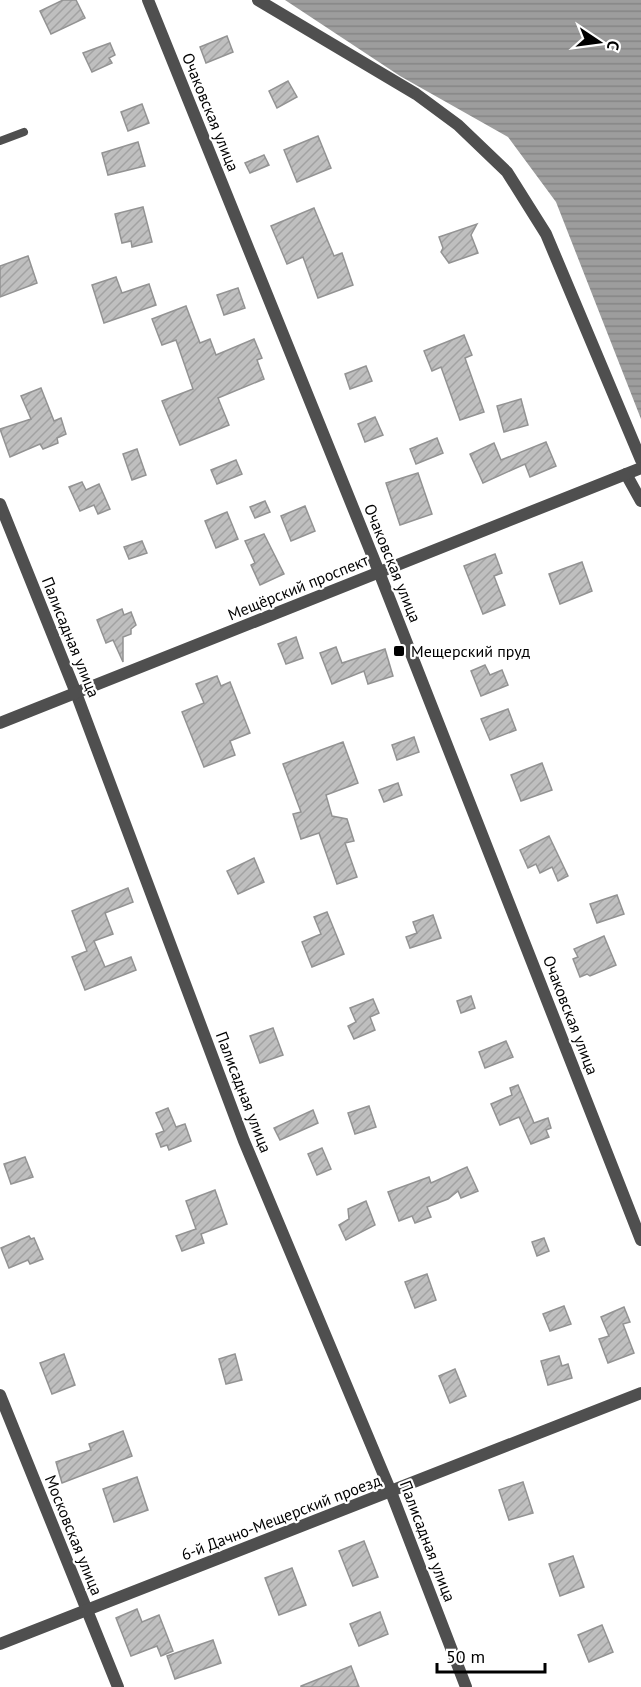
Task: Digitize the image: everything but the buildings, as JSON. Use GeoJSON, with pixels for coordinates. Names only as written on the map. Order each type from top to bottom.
{"type":"FeatureCollection","features":[{"type":"Feature","properties":{"kind":"street","name":"Очаковская улица"},"geometry":{"type":"LineString","coordinates":[[148,0],[379,572],[641,1240]]}},
{"type":"Feature","properties":{"kind":"street"},"geometry":{"type":"LineString","coordinates":[[258,0],[416,94],[458,125],[507,172],[546,234],[641,460]]}},
{"type":"Feature","properties":{"kind":"street","name":"Мещёрский проспект"},"geometry":{"type":"LineString","coordinates":[[0,723],[641,468]]}},
{"type":"Feature","properties":{"kind":"street"},"geometry":{"type":"LineString","coordinates":[[626,474],[641,501]]}},
{"type":"Feature","properties":{"kind":"street","name":"Палисадная улица"},"geometry":{"type":"LineString","coordinates":[[0,504],[76,693],[244,1141],[391,1492],[466,1687]]}},
{"type":"Feature","properties":{"kind":"street","name":"6-й Дачно-Мещерский проезд"},"geometry":{"type":"LineString","coordinates":[[0,1644],[641,1393]]}},
{"type":"Feature","properties":{"kind":"street","name":"Московская улица"},"geometry":{"type":"LineString","coordinates":[[0,1395],[118,1687]]}},
{"type":"Feature","properties":{"kind":"lane"},"geometry":{"type":"LineString","coordinates":[[0,141],[24,132]]}},
{"type":"Feature","properties":{"kind":"shaded area"},"geometry":{"type":"Polygon","coordinates":[[[285,0],[641,0],[641,419],[556,202],[508,137],[400,76],[285,0]]]}},
{"type":"Feature","properties":{"kind":"place","name":"Мещерский пруд"},"geometry":{"type":"Point","coordinates":[399,651]}}]}
